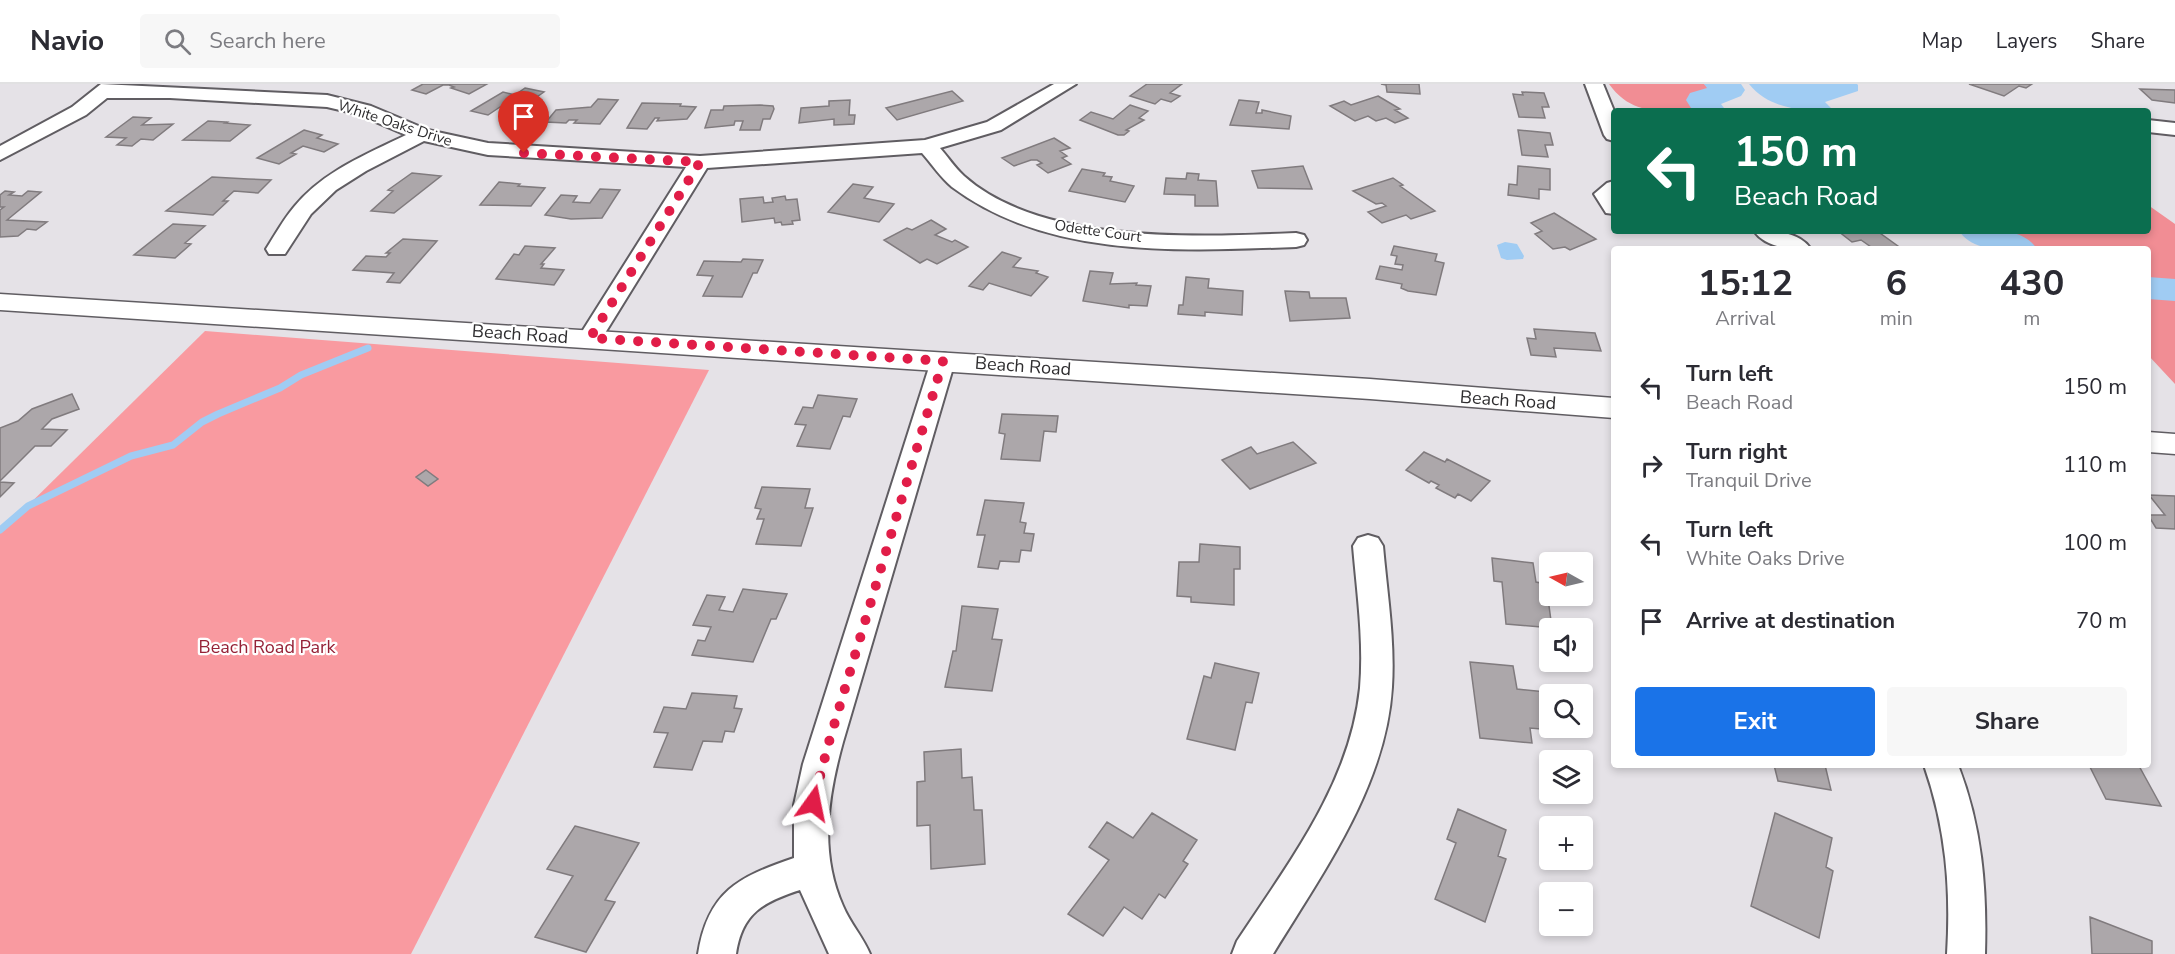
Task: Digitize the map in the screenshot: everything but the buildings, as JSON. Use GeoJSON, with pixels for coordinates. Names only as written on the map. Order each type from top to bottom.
{"type":"FeatureCollection","features":[{"type":"Feature","properties":{"kind":"street","name":"White Oaks Drive"},"geometry":{"type":"LineString","coordinates":[[109,88],[327,101],[364,110],[422,135],[463,145],[511,152],[700,162],[857,153],[927,146],[994,126],[1067,84]]}},
{"type":"Feature","properties":{"kind":"street"},"geometry":{"type":"LineString","coordinates":[[1594,84],[1611,127]]}},
{"type":"Feature","properties":{"kind":"street"},"geometry":{"type":"LineString","coordinates":[[0,154],[64,120],[109,88]]}},
{"type":"Feature","properties":{"kind":"street"},"geometry":{"type":"LineString","coordinates":[[2151,126],[2175,129]]}},
{"type":"Feature","properties":{"kind":"street"},"geometry":{"type":"LineString","coordinates":[[278,249],[302,211],[323,192],[361,167],[422,135]]}},
{"type":"Feature","properties":{"kind":"street","name":"Odette Court"},"geometry":{"type":"LineString","coordinates":[[927,146],[945,169],[973,193],[1015,214],[1045,224],[1090,233],[1139,238],[1232,243],[1296,240]]}},
{"type":"Feature","properties":{"kind":"street"},"geometry":{"type":"LineString","coordinates":[[590,338],[700,162]]}},
{"type":"Feature","properties":{"kind":"street"},"geometry":{"type":"LineString","coordinates":[[1611,190],[1605,195],[1611,204]]}},
{"type":"Feature","properties":{"kind":"street"},"geometry":{"type":"LineString","coordinates":[[1771,234],[1794,246]]}},
{"type":"Feature","properties":{"kind":"street","name":"Beach Road"},"geometry":{"type":"LineString","coordinates":[[0,302],[943,361],[1611,408]]}},
{"type":"Feature","properties":{"kind":"street"},"geometry":{"type":"LineString","coordinates":[[851,954],[826,913],[812,869],[810,822],[816,785],[943,361]]}},
{"type":"Feature","properties":{"kind":"street"},"geometry":{"type":"LineString","coordinates":[[2151,442],[2175,444]]}},
{"type":"Feature","properties":{"kind":"street"},"geometry":{"type":"LineString","coordinates":[[1251,954],[1323,837],[1344,798],[1364,748],[1376,689],[1376,644],[1368,546]]}},
{"type":"Feature","properties":{"kind":"street"},"geometry":{"type":"LineString","coordinates":[[1942,768],[1965,844],[1969,890],[1966,954]]}},
{"type":"Feature","properties":{"kind":"street"},"geometry":{"type":"LineString","coordinates":[[717,954],[728,916],[741,899],[769,882],[812,869]]}},
{"type":"Feature","properties":{"kind":"green space","name":"Beach Road Park"},"geometry":{"type":"Polygon","coordinates":[[[205,331],[709,370],[411,954],[0,954],[0,533],[205,331]]]}},
{"type":"Feature","properties":{"kind":"shaded area"},"geometry":{"type":"Polygon","coordinates":[[[1609,84],[1704,84],[1712,89],[1711,92],[1696,95],[1697,108],[1641,108],[1627,102],[1609,84]]]}},
{"type":"Feature","properties":{"kind":"shaded area"},"geometry":{"type":"Polygon","coordinates":[[[2151,207],[2175,224],[2175,384],[2151,358],[2151,246],[1990,246],[1969,234],[2151,234],[2151,207]]]}},
{"type":"Feature","properties":{"kind":"water"},"geometry":{"type":"Polygon","coordinates":[[[1749,84],[1858,85],[1858,91],[1825,102],[1831,108],[1788,107],[1757,93],[1749,84]]]}},
{"type":"Feature","properties":{"kind":"water"},"geometry":{"type":"Polygon","coordinates":[[[1505,242],[1517,244],[1524,256],[1523,259],[1501,258],[1497,245],[1505,242]]]}},
{"type":"Feature","properties":{"kind":"waterway"},"geometry":{"type":"LineString","coordinates":[[1708,108],[1701,100],[1730,90],[1719,84]]}},
{"type":"Feature","properties":{"kind":"waterway"},"geometry":{"type":"LineString","coordinates":[[1984,234],[2012,246]]}},
{"type":"Feature","properties":{"kind":"waterway"},"geometry":{"type":"LineString","coordinates":[[2151,288],[2175,290]]}},
{"type":"Feature","properties":{"kind":"waterway"},"geometry":{"type":"LineString","coordinates":[[0,530],[28,506],[131,456],[173,445],[202,422],[218,414],[280,388],[301,375],[368,348]]}},
{"type":"Feature","properties":{"kind":"route"},"geometry":{"type":"LineString","coordinates":[[524,153],[700,162],[590,338],[943,361],[816,785],[813,803]]}}]}
